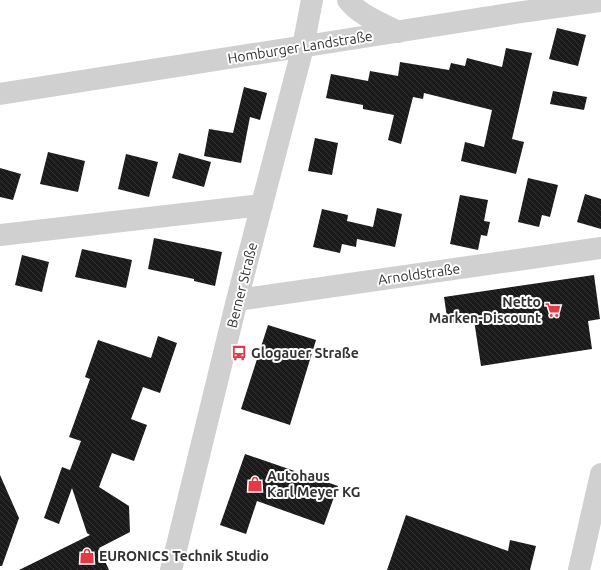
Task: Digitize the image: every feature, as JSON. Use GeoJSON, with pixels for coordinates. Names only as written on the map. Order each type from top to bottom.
{"type":"FeatureCollection","features":[{"type":"Feature","properties":{"kind":"street","name":"Berner Straße"},"geometry":{"type":"LineString","coordinates":[[171,570],[303,47],[312,0]]}},
{"type":"Feature","properties":{"kind":"street"},"geometry":{"type":"LineString","coordinates":[[348,0],[362,13],[398,32]]}},
{"type":"Feature","properties":{"kind":"street","name":"Homburger Landstraße"},"geometry":{"type":"LineString","coordinates":[[0,94],[514,13],[601,2]]}},
{"type":"Feature","properties":{"kind":"street"},"geometry":{"type":"LineString","coordinates":[[0,234],[262,205]]}},
{"type":"Feature","properties":{"kind":"street","name":"Arnoldstraße"},"geometry":{"type":"LineString","coordinates":[[238,300],[601,248]]}},
{"type":"Feature","properties":{"kind":"street"},"geometry":{"type":"LineString","coordinates":[[579,570],[601,474]]}},
{"type":"Feature","properties":{"kind":"building"},"geometry":{"type":"Polygon","coordinates":[[[557,28],[586,35],[578,66],[549,59],[557,28]]]}},
{"type":"Feature","properties":{"kind":"building"},"geometry":{"type":"Polygon","coordinates":[[[506,48],[532,53],[512,139],[524,142],[516,174],[461,161],[465,142],[484,147],[492,110],[424,93],[423,99],[413,97],[401,144],[388,140],[394,115],[363,109],[363,105],[326,98],[331,74],[368,81],[370,71],[398,76],[400,62],[449,70],[451,63],[465,66],[467,58],[502,67],[506,48]]]}},
{"type":"Feature","properties":{"kind":"building"},"geometry":{"type":"Polygon","coordinates":[[[244,87],[267,93],[260,120],[250,117],[241,163],[204,156],[209,129],[233,133],[244,87]]]}},
{"type":"Feature","properties":{"kind":"building"},"geometry":{"type":"Polygon","coordinates":[[[553,91],[587,97],[584,110],[550,104],[553,91]]]}},
{"type":"Feature","properties":{"kind":"building"},"geometry":{"type":"Polygon","coordinates":[[[315,138],[338,143],[332,175],[308,171],[315,138]]]}},
{"type":"Feature","properties":{"kind":"building"},"geometry":{"type":"Polygon","coordinates":[[[48,152],[85,161],[78,192],[40,184],[48,152]]]}},
{"type":"Feature","properties":{"kind":"building"},"geometry":{"type":"Polygon","coordinates":[[[179,153],[211,162],[204,187],[172,178],[179,153]]]}},
{"type":"Feature","properties":{"kind":"building"},"geometry":{"type":"Polygon","coordinates":[[[126,154],[158,162],[149,197],[118,189],[126,154]]]}},
{"type":"Feature","properties":{"kind":"building"},"geometry":{"type":"Polygon","coordinates":[[[0,168],[21,174],[13,200],[0,197],[0,168]]]}},
{"type":"Feature","properties":{"kind":"building"},"geometry":{"type":"Polygon","coordinates":[[[528,178],[558,185],[550,217],[542,215],[539,227],[518,222],[528,178]]]}},
{"type":"Feature","properties":{"kind":"building"},"geometry":{"type":"Polygon","coordinates":[[[585,194],[601,199],[601,229],[577,222],[585,194]]]}},
{"type":"Feature","properties":{"kind":"building"},"geometry":{"type":"Polygon","coordinates":[[[460,195],[488,200],[484,221],[490,222],[487,236],[481,235],[478,250],[450,244],[460,195]]]}},
{"type":"Feature","properties":{"kind":"building"},"geometry":{"type":"Polygon","coordinates":[[[377,208],[402,214],[395,247],[357,239],[356,247],[342,244],[340,253],[313,247],[322,209],[348,215],[347,221],[373,227],[377,208]]]}},
{"type":"Feature","properties":{"kind":"building"},"geometry":{"type":"Polygon","coordinates":[[[154,238],[222,252],[215,286],[194,281],[194,279],[148,269],[154,238]]]}},
{"type":"Feature","properties":{"kind":"building"},"geometry":{"type":"Polygon","coordinates":[[[82,249],[132,260],[126,288],[75,277],[82,249]]]}},
{"type":"Feature","properties":{"kind":"building"},"geometry":{"type":"Polygon","coordinates":[[[22,255],[49,262],[42,292],[15,285],[22,255]]]}},
{"type":"Feature","properties":{"kind":"building"},"geometry":{"type":"Polygon","coordinates":[[[594,275],[600,319],[588,321],[592,349],[481,366],[474,320],[448,324],[444,297],[594,275]]]}},
{"type":"Feature","properties":{"kind":"building"},"geometry":{"type":"Polygon","coordinates":[[[268,325],[316,340],[290,425],[241,409],[268,325]]]}},
{"type":"Feature","properties":{"kind":"building"},"geometry":{"type":"Polygon","coordinates":[[[158,336],[177,343],[160,393],[143,387],[131,419],[147,425],[134,461],[112,453],[99,487],[129,506],[130,532],[99,548],[109,570],[19,570],[90,535],[87,533],[72,488],[59,524],[44,518],[62,467],[70,470],[81,441],[69,437],[90,379],[85,377],[98,340],[151,358],[158,336]]]}},
{"type":"Feature","properties":{"kind":"building"},"geometry":{"type":"Polygon","coordinates":[[[245,454],[338,486],[324,525],[257,501],[246,534],[220,525],[245,454]]]}},
{"type":"Feature","properties":{"kind":"building"},"geometry":{"type":"Polygon","coordinates":[[[0,475],[19,518],[2,566],[0,566],[0,475]]]}},
{"type":"Feature","properties":{"kind":"building"},"geometry":{"type":"Polygon","coordinates":[[[406,515],[508,551],[510,540],[536,546],[530,570],[387,570],[406,515]]]}},
{"type":"Feature","properties":{"kind":"place","name":"Netto Marken-Discount"},"geometry":{"type":"Point","coordinates":[553,310]}},
{"type":"Feature","properties":{"kind":"place","name":"Glogauer Straße"},"geometry":{"type":"Point","coordinates":[239,353]}},
{"type":"Feature","properties":{"kind":"place","name":"Autohaus Karl Meyer KG"},"geometry":{"type":"Point","coordinates":[255,484]}},
{"type":"Feature","properties":{"kind":"place","name":"EURONICS Technik Studio"},"geometry":{"type":"Point","coordinates":[87,556]}}]}
